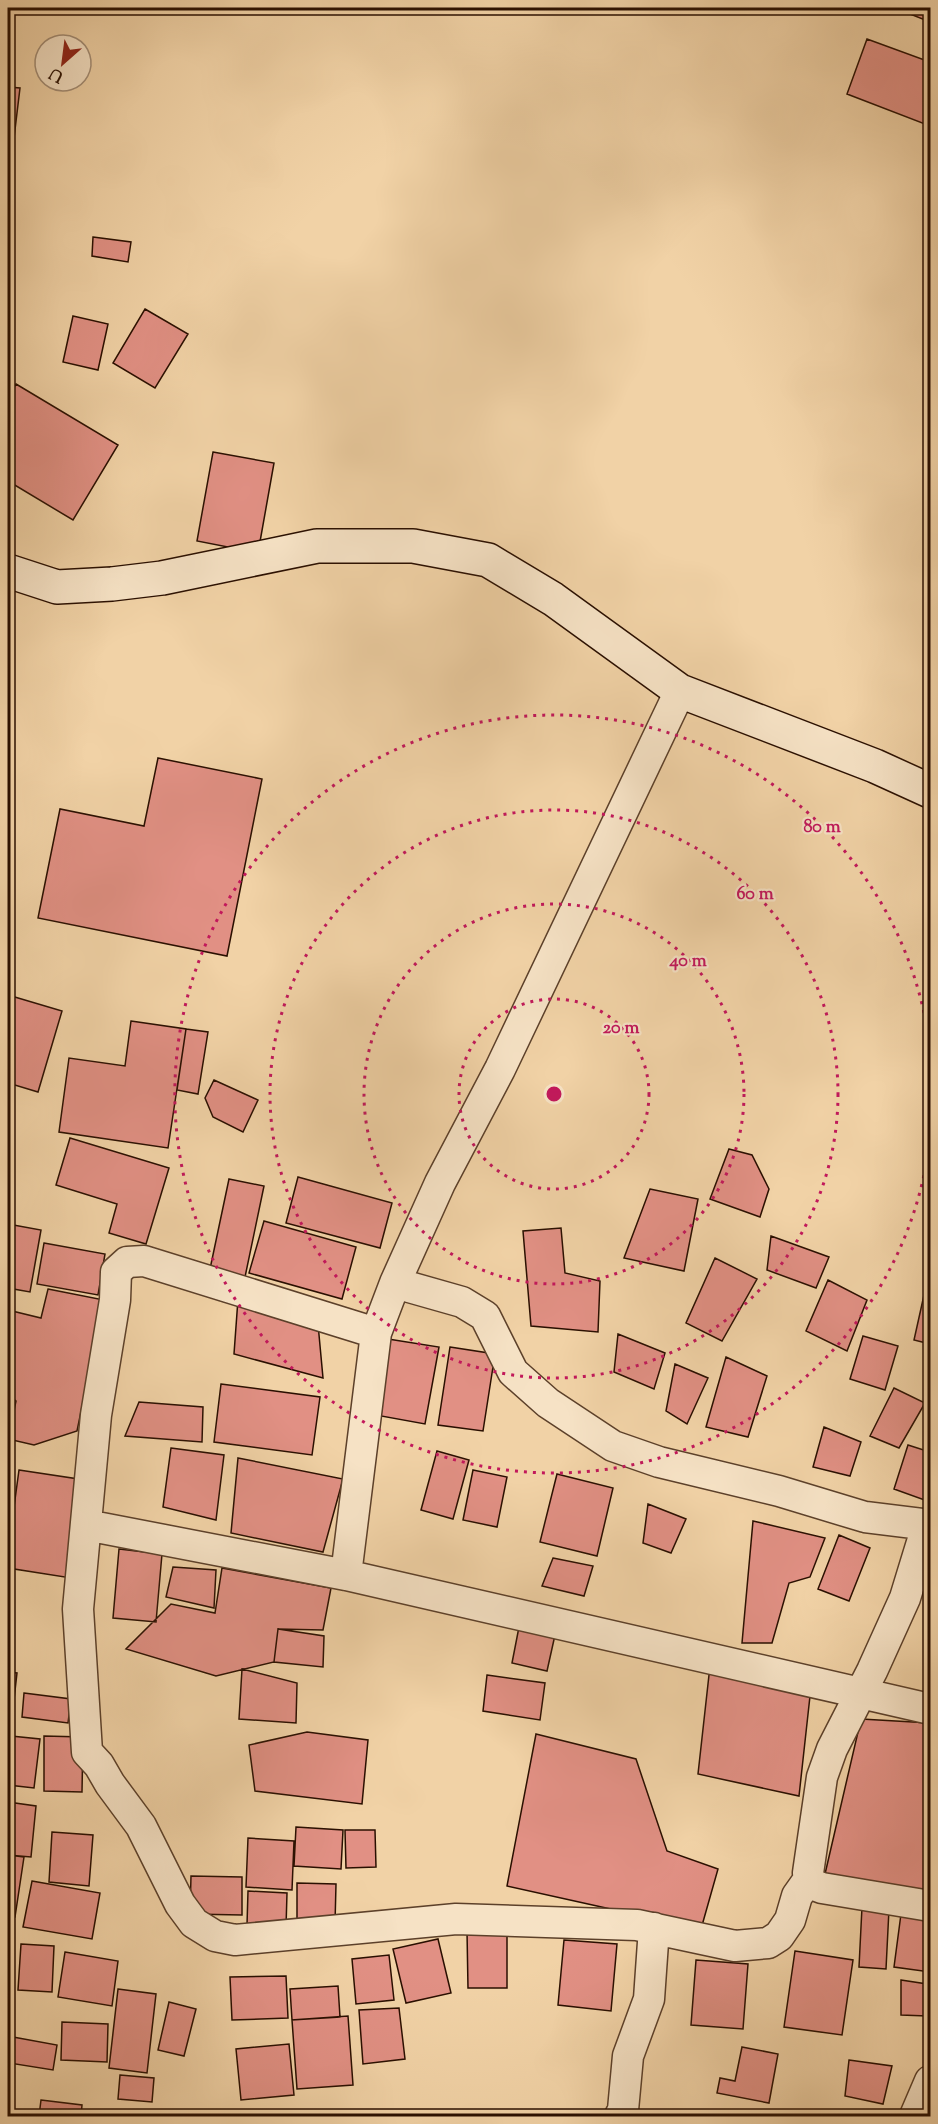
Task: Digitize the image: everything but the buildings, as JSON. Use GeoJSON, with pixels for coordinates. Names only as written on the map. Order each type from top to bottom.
{"type":"FeatureCollection","features":[{"type":"Feature","properties":{"kind":"street"},"geometry":{"type":"LineString","coordinates":[[8,571],[57,587],[112,584],[162,578],[317,546],[413,546],[488,560],[553,599],[680,691],[875,766],[930,791]]}},
{"type":"Feature","properties":{"kind":"street"},"geometry":{"type":"LineString","coordinates":[[346,1575],[376,1333],[395,1282],[440,1183],[500,1069],[680,691]]}},
{"type":"Feature","properties":{"kind":"street"},"geometry":{"type":"LineString","coordinates":[[376,1333],[144,1261],[128,1262],[116,1272],[115,1300],[96,1415],[78,1608],[87,1752],[99,1765],[141,1826],[180,1904],[194,1923],[202,1929],[215,1936],[235,1940],[456,1919],[637,1925],[735,1946],[768,1943],[778,1936],[790,1920],[797,1896],[809,1880],[822,1777],[832,1749],[905,1598],[929,1525],[865,1517],[779,1491],[659,1462],[614,1446],[548,1403],[513,1372],[485,1316],[462,1302],[395,1282]]}},
{"type":"Feature","properties":{"kind":"street"},"geometry":{"type":"LineString","coordinates":[[86,1525],[346,1575],[930,1709]]}},
{"type":"Feature","properties":{"kind":"street"},"geometry":{"type":"LineString","coordinates":[[809,1880],[822,1888],[930,1906]]}},
{"type":"Feature","properties":{"kind":"street"},"geometry":{"type":"LineString","coordinates":[[620,2116],[623,2110],[628,2056],[649,1999],[654,1928]]}},
{"type":"Feature","properties":{"kind":"street"},"geometry":{"type":"LineString","coordinates":[[915,2116],[930,2081]]}}]}
